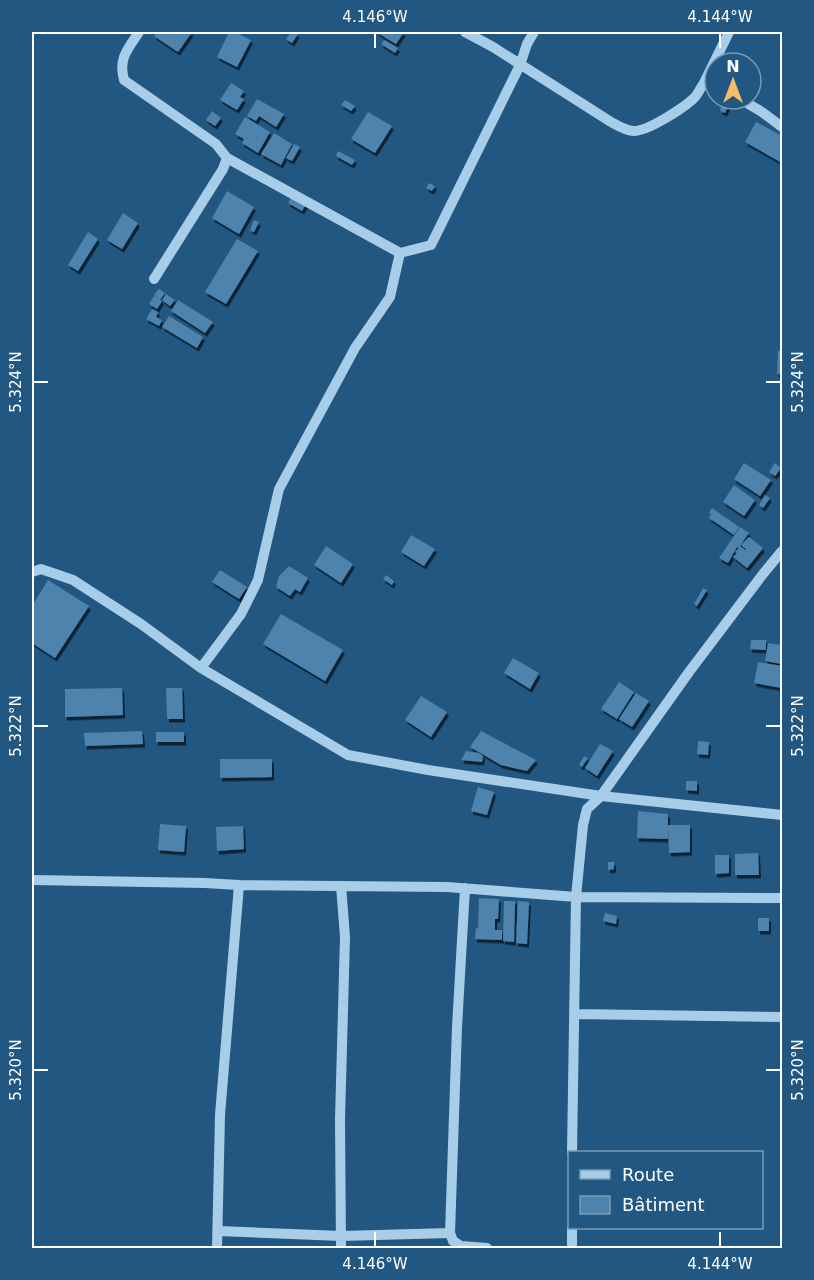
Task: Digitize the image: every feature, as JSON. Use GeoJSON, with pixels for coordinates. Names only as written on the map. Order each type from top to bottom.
{"type":"FeatureCollection","features":[{"type":"Feature","properties":{"kind":"street"},"geometry":{"type":"LineString","coordinates":[[139,32],[121,64],[124,80],[216,144],[227,158],[400,253],[431,245],[534,32]]}},
{"type":"Feature","properties":{"kind":"street"},"geometry":{"type":"LineString","coordinates":[[465,32],[493,47],[611,122],[632,131],[653,126],[684,106],[695,98],[703,85]]}},
{"type":"Feature","properties":{"kind":"street"},"geometry":{"type":"LineString","coordinates":[[720,51],[729,32]]}},
{"type":"Feature","properties":{"kind":"street"},"geometry":{"type":"LineString","coordinates":[[760,111],[783,127]]}},
{"type":"Feature","properties":{"kind":"street"},"geometry":{"type":"LineString","coordinates":[[154,279],[223,169],[227,158]]}},
{"type":"Feature","properties":{"kind":"street"},"geometry":{"type":"LineString","coordinates":[[201,668],[241,614],[258,580],[279,489],[355,348],[390,297],[400,253]]}},
{"type":"Feature","properties":{"kind":"street"},"geometry":{"type":"LineString","coordinates":[[572,1151],[576,897],[583,825],[587,809],[601,796],[689,672],[783,551]]}},
{"type":"Feature","properties":{"kind":"street"},"geometry":{"type":"LineString","coordinates":[[32,572],[41,569],[73,580],[141,624],[201,668],[348,755],[428,770],[601,796],[783,815]]}},
{"type":"Feature","properties":{"kind":"street"},"geometry":{"type":"LineString","coordinates":[[32,880],[447,887],[576,897],[783,898]]}},
{"type":"Feature","properties":{"kind":"street"},"geometry":{"type":"LineString","coordinates":[[217,1248],[220,1115],[239,885]]}},
{"type":"Feature","properties":{"kind":"street"},"geometry":{"type":"LineString","coordinates":[[340,886],[345,937],[340,1119],[341,1248]]}},
{"type":"Feature","properties":{"kind":"street"},"geometry":{"type":"LineString","coordinates":[[465,888],[457,1027],[450,1233],[453,1241],[461,1246],[487,1248]]}},
{"type":"Feature","properties":{"kind":"street"},"geometry":{"type":"LineString","coordinates":[[573,1014],[783,1017]]}},
{"type":"Feature","properties":{"kind":"street"},"geometry":{"type":"LineString","coordinates":[[572,1229],[572,1248]]}},
{"type":"Feature","properties":{"kind":"street"},"geometry":{"type":"LineString","coordinates":[[218,1231],[341,1236],[450,1233]]}},
{"type":"Feature","properties":{"kind":"building"},"geometry":{"type":"Polygon","coordinates":[[[157,32],[192,32],[178,52],[154,36],[157,32]]]}},
{"type":"Feature","properties":{"kind":"building"},"geometry":{"type":"Polygon","coordinates":[[[229,32],[251,40],[237,67],[217,57],[229,32]]]}},
{"type":"Feature","properties":{"kind":"building"},"geometry":{"type":"Polygon","coordinates":[[[291,32],[298,34],[292,43],[286,39],[291,32]]]}},
{"type":"Feature","properties":{"kind":"building"},"geometry":{"type":"Polygon","coordinates":[[[376,32],[404,32],[396,44],[376,32]]]}},
{"type":"Feature","properties":{"kind":"building"},"geometry":{"type":"Polygon","coordinates":[[[384,40],[398,48],[395,53],[381,44],[384,40]]]}},
{"type":"Feature","properties":{"kind":"building"},"geometry":{"type":"Polygon","coordinates":[[[231,83],[244,91],[240,97],[244,99],[237,110],[220,100],[231,83]]]}},
{"type":"Feature","properties":{"kind":"building"},"geometry":{"type":"Polygon","coordinates":[[[257,99],[284,114],[276,127],[259,116],[256,121],[247,116],[257,99]]]}},
{"type":"Feature","properties":{"kind":"building"},"geometry":{"type":"Polygon","coordinates":[[[345,100],[355,106],[351,111],[341,105],[345,100]]]}},
{"type":"Feature","properties":{"kind":"building"},"geometry":{"type":"Polygon","coordinates":[[[212,111],[221,118],[215,126],[206,120],[212,111]]]}},
{"type":"Feature","properties":{"kind":"building"},"geometry":{"type":"Polygon","coordinates":[[[368,112],[392,126],[375,153],[351,139],[368,112]]]}},
{"type":"Feature","properties":{"kind":"building"},"geometry":{"type":"Polygon","coordinates":[[[245,117],[270,132],[258,153],[242,143],[244,139],[235,134],[245,117]]]}},
{"type":"Feature","properties":{"kind":"building"},"geometry":{"type":"Polygon","coordinates":[[[756,122],[782,136],[782,163],[745,142],[756,122]]]}},
{"type":"Feature","properties":{"kind":"building"},"geometry":{"type":"Polygon","coordinates":[[[274,133],[292,144],[281,165],[261,154],[274,133]]]}},
{"type":"Feature","properties":{"kind":"building"},"geometry":{"type":"Polygon","coordinates":[[[294,144],[300,147],[292,161],[286,158],[294,144]]]}},
{"type":"Feature","properties":{"kind":"building"},"geometry":{"type":"Polygon","coordinates":[[[338,151],[355,160],[352,165],[336,156],[338,151]]]}},
{"type":"Feature","properties":{"kind":"building"},"geometry":{"type":"Polygon","coordinates":[[[429,183],[435,186],[432,191],[426,188],[429,183]]]}},
{"type":"Feature","properties":{"kind":"building"},"geometry":{"type":"Polygon","coordinates":[[[227,191],[254,207],[239,234],[212,218],[227,191]]]}},
{"type":"Feature","properties":{"kind":"building"},"geometry":{"type":"Polygon","coordinates":[[[292,195],[307,203],[302,211],[288,203],[292,195]]]}},
{"type":"Feature","properties":{"kind":"building"},"geometry":{"type":"Polygon","coordinates":[[[123,213],[138,223],[122,249],[107,240],[123,213]]]}},
{"type":"Feature","properties":{"kind":"building"},"geometry":{"type":"Polygon","coordinates":[[[254,220],[259,222],[254,232],[250,230],[254,220]]]}},
{"type":"Feature","properties":{"kind":"building"},"geometry":{"type":"Polygon","coordinates":[[[88,232],[98,239],[78,271],[68,265],[88,232]]]}},
{"type":"Feature","properties":{"kind":"building"},"geometry":{"type":"Polygon","coordinates":[[[237,239],[258,251],[226,304],[205,292],[237,239]]]}},
{"type":"Feature","properties":{"kind":"building"},"geometry":{"type":"Polygon","coordinates":[[[159,289],[165,293],[160,300],[154,295],[159,289]]]}},
{"type":"Feature","properties":{"kind":"building"},"geometry":{"type":"Polygon","coordinates":[[[166,294],[175,300],[170,306],[162,300],[166,294]]]}},
{"type":"Feature","properties":{"kind":"building"},"geometry":{"type":"Polygon","coordinates":[[[154,296],[162,301],[157,309],[149,304],[154,296]]]}},
{"type":"Feature","properties":{"kind":"building"},"geometry":{"type":"Polygon","coordinates":[[[178,300],[213,322],[205,333],[171,311],[178,300]]]}},
{"type":"Feature","properties":{"kind":"building"},"geometry":{"type":"Polygon","coordinates":[[[152,309],[158,312],[156,317],[162,320],[159,326],[146,319],[152,309]]]}},
{"type":"Feature","properties":{"kind":"building"},"geometry":{"type":"Polygon","coordinates":[[[169,316],[203,337],[197,348],[162,327],[169,316]]]}},
{"type":"Feature","properties":{"kind":"building"},"geometry":{"type":"Polygon","coordinates":[[[778,351],[782,351],[782,374],[777,374],[778,351]]]}},
{"type":"Feature","properties":{"kind":"building"},"geometry":{"type":"Polygon","coordinates":[[[744,463],[771,480],[760,496],[734,479],[744,463]]]}},
{"type":"Feature","properties":{"kind":"building"},"geometry":{"type":"Polygon","coordinates":[[[775,463],[781,468],[775,476],[769,472],[775,463]]]}},
{"type":"Feature","properties":{"kind":"building"},"geometry":{"type":"Polygon","coordinates":[[[734,485],[755,500],[744,516],[723,502],[734,485]]]}},
{"type":"Feature","properties":{"kind":"building"},"geometry":{"type":"Polygon","coordinates":[[[765,495],[770,498],[763,508],[759,505],[765,495]]]}},
{"type":"Feature","properties":{"kind":"building"},"geometry":{"type":"Polygon","coordinates":[[[712,508],[739,527],[734,535],[709,518],[712,508]]]}},
{"type":"Feature","properties":{"kind":"building"},"geometry":{"type":"Polygon","coordinates":[[[740,527],[749,533],[740,546],[746,549],[741,545],[749,537],[763,548],[747,568],[733,557],[739,548],[737,547],[728,563],[719,558],[740,527]]]}},
{"type":"Feature","properties":{"kind":"building"},"geometry":{"type":"Polygon","coordinates":[[[411,535],[435,549],[424,566],[401,552],[411,535]]]}},
{"type":"Feature","properties":{"kind":"building"},"geometry":{"type":"Polygon","coordinates":[[[326,546],[353,564],[341,583],[314,565],[326,546]]]}},
{"type":"Feature","properties":{"kind":"building"},"geometry":{"type":"Polygon","coordinates":[[[289,566],[308,578],[300,592],[295,589],[290,596],[276,587],[279,576],[289,566]]]}},
{"type":"Feature","properties":{"kind":"building"},"geometry":{"type":"Polygon","coordinates":[[[220,570],[247,587],[239,599],[212,582],[220,570]]]}},
{"type":"Feature","properties":{"kind":"building"},"geometry":{"type":"Polygon","coordinates":[[[386,575],[394,581],[392,585],[383,579],[386,575]]]}},
{"type":"Feature","properties":{"kind":"building"},"geometry":{"type":"Polygon","coordinates":[[[48,580],[89,606],[55,658],[32,643],[32,606],[48,580]]]}},
{"type":"Feature","properties":{"kind":"building"},"geometry":{"type":"Polygon","coordinates":[[[703,588],[707,590],[697,606],[694,604],[703,588]]]}},
{"type":"Feature","properties":{"kind":"building"},"geometry":{"type":"Polygon","coordinates":[[[281,614],[343,650],[325,681],[263,644],[281,614]]]}},
{"type":"Feature","properties":{"kind":"building"},"geometry":{"type":"Polygon","coordinates":[[[751,640],[766,640],[766,650],[750,649],[751,640]]]}},
{"type":"Feature","properties":{"kind":"building"},"geometry":{"type":"Polygon","coordinates":[[[768,643],[782,645],[782,664],[765,661],[768,643]]]}},
{"type":"Feature","properties":{"kind":"building"},"geometry":{"type":"Polygon","coordinates":[[[513,658],[539,673],[530,689],[504,673],[513,658]]]}},
{"type":"Feature","properties":{"kind":"building"},"geometry":{"type":"Polygon","coordinates":[[[758,662],[782,666],[782,688],[754,683],[758,662]]]}},
{"type":"Feature","properties":{"kind":"building"},"geometry":{"type":"Polygon","coordinates":[[[619,682],[634,692],[617,719],[601,709],[619,682]]]}},
{"type":"Feature","properties":{"kind":"building"},"geometry":{"type":"Polygon","coordinates":[[[122,688],[123,715],[65,717],[65,689],[122,688]]]}},
{"type":"Feature","properties":{"kind":"building"},"geometry":{"type":"Polygon","coordinates":[[[166,688],[182,688],[183,719],[167,719],[166,688]]]}},
{"type":"Feature","properties":{"kind":"building"},"geometry":{"type":"Polygon","coordinates":[[[636,693],[649,701],[632,727],[619,719],[636,693]]]}},
{"type":"Feature","properties":{"kind":"building"},"geometry":{"type":"Polygon","coordinates":[[[421,696],[447,712],[431,737],[405,720],[421,696]]]}},
{"type":"Feature","properties":{"kind":"building"},"geometry":{"type":"Polygon","coordinates":[[[142,731],[143,744],[85,746],[84,733],[142,731]]]}},
{"type":"Feature","properties":{"kind":"building"},"geometry":{"type":"Polygon","coordinates":[[[481,731],[536,760],[527,771],[501,765],[470,747],[481,731]]]}},
{"type":"Feature","properties":{"kind":"building"},"geometry":{"type":"Polygon","coordinates":[[[156,732],[184,732],[184,742],[156,742],[156,732]]]}},
{"type":"Feature","properties":{"kind":"building"},"geometry":{"type":"Polygon","coordinates":[[[698,741],[709,742],[708,755],[697,754],[698,741]]]}},
{"type":"Feature","properties":{"kind":"building"},"geometry":{"type":"Polygon","coordinates":[[[600,744],[613,751],[597,776],[585,768],[600,744]]]}},
{"type":"Feature","properties":{"kind":"building"},"geometry":{"type":"Polygon","coordinates":[[[466,751],[479,753],[483,756],[482,762],[461,760],[466,751]]]}},
{"type":"Feature","properties":{"kind":"building"},"geometry":{"type":"Polygon","coordinates":[[[584,756],[588,758],[582,767],[579,765],[584,756]]]}},
{"type":"Feature","properties":{"kind":"building"},"geometry":{"type":"Polygon","coordinates":[[[220,759],[272,759],[272,777],[220,778],[220,759]]]}},
{"type":"Feature","properties":{"kind":"building"},"geometry":{"type":"Polygon","coordinates":[[[686,781],[697,781],[697,791],[686,790],[686,781]]]}},
{"type":"Feature","properties":{"kind":"building"},"geometry":{"type":"Polygon","coordinates":[[[478,787],[494,792],[487,815],[471,811],[478,787]]]}},
{"type":"Feature","properties":{"kind":"building"},"geometry":{"type":"Polygon","coordinates":[[[638,811],[668,814],[668,839],[637,838],[638,811]]]}},
{"type":"Feature","properties":{"kind":"building"},"geometry":{"type":"Polygon","coordinates":[[[160,824],[186,826],[184,852],[158,850],[160,824]]]}},
{"type":"Feature","properties":{"kind":"building"},"geometry":{"type":"Polygon","coordinates":[[[668,825],[690,825],[690,852],[669,853],[668,825]]]}},
{"type":"Feature","properties":{"kind":"building"},"geometry":{"type":"Polygon","coordinates":[[[243,826],[244,849],[217,851],[216,827],[243,826]]]}},
{"type":"Feature","properties":{"kind":"building"},"geometry":{"type":"Polygon","coordinates":[[[758,853],[759,875],[735,875],[735,854],[758,853]]]}},
{"type":"Feature","properties":{"kind":"building"},"geometry":{"type":"Polygon","coordinates":[[[715,855],[729,855],[729,873],[715,874],[715,855]]]}},
{"type":"Feature","properties":{"kind":"building"},"geometry":{"type":"Polygon","coordinates":[[[608,862],[614,862],[614,869],[608,870],[608,862]]]}},
{"type":"Feature","properties":{"kind":"building"},"geometry":{"type":"Polygon","coordinates":[[[479,898],[499,899],[495,930],[502,930],[502,940],[475,939],[476,928],[478,928],[479,898]]]}},
{"type":"Feature","properties":{"kind":"building"},"geometry":{"type":"Polygon","coordinates":[[[504,901],[515,901],[514,942],[503,941],[504,901]]]}},
{"type":"Feature","properties":{"kind":"building"},"geometry":{"type":"Polygon","coordinates":[[[518,901],[529,902],[527,944],[516,943],[518,901]]]}},
{"type":"Feature","properties":{"kind":"building"},"geometry":{"type":"Polygon","coordinates":[[[605,913],[617,916],[616,924],[603,921],[605,913]]]}},
{"type":"Feature","properties":{"kind":"building"},"geometry":{"type":"Polygon","coordinates":[[[758,918],[769,918],[769,931],[758,931],[758,918]]]}}]}
